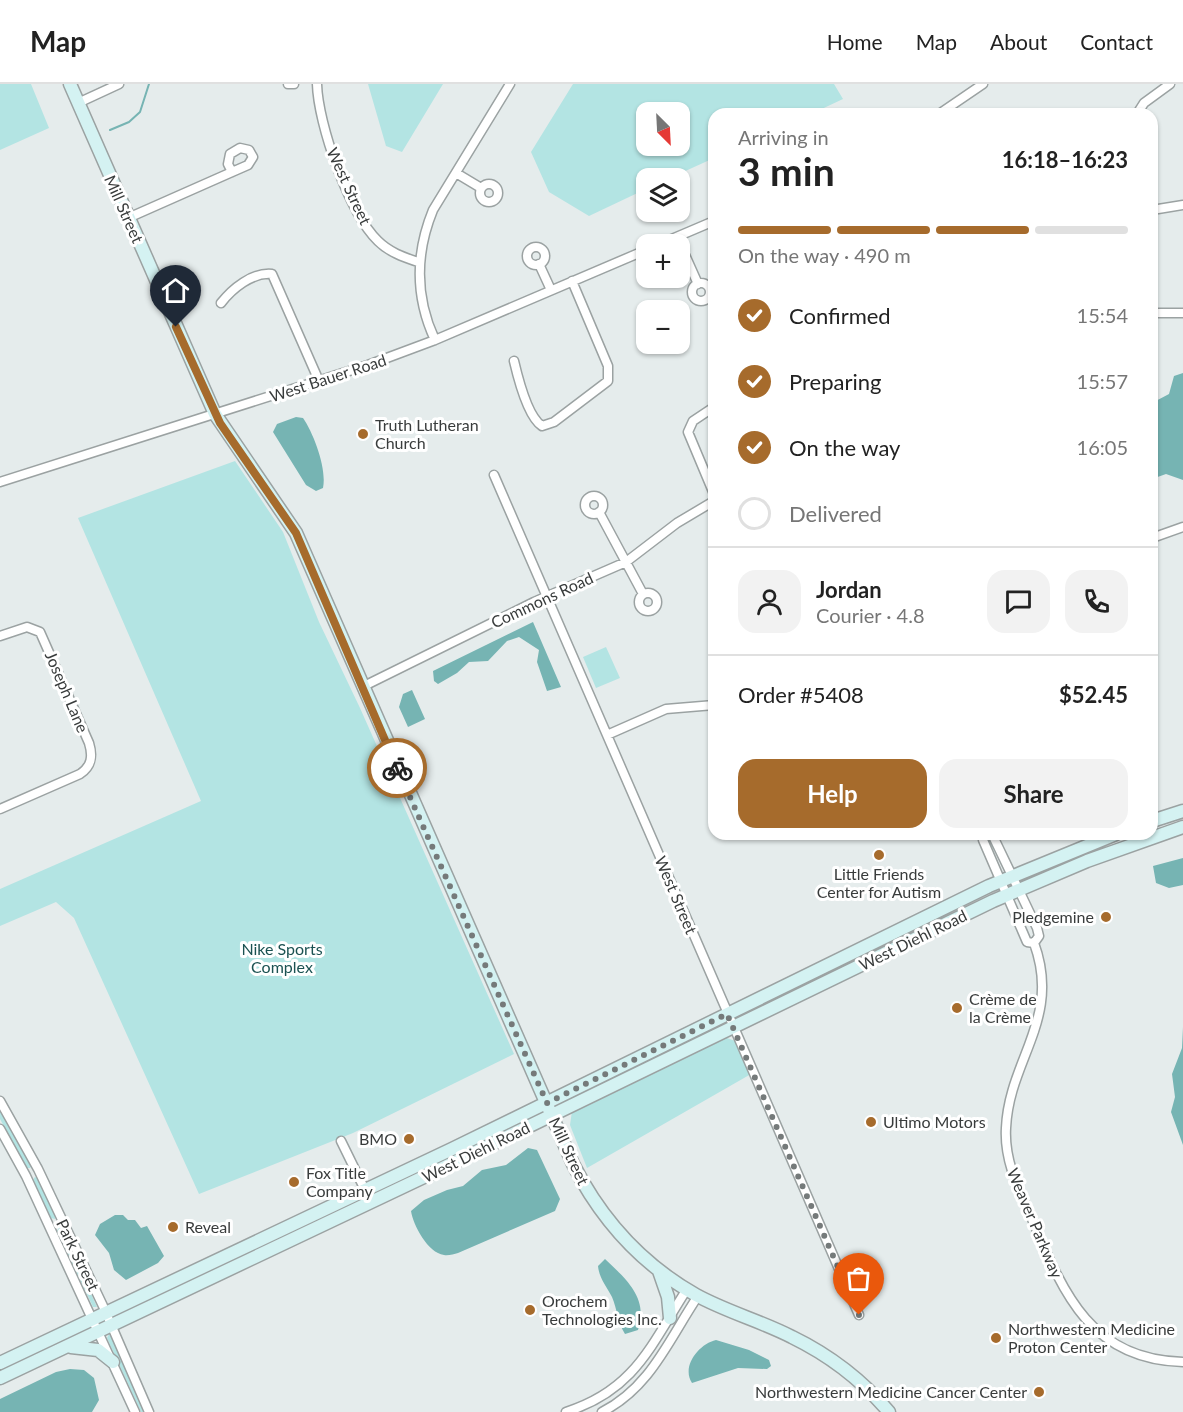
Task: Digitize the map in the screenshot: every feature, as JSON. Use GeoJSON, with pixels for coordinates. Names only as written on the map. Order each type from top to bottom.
{"type":"FeatureCollection","features":[{"type":"Feature","properties":{"kind":"street","name":"Mill Street"},"geometry":{"type":"LineString","coordinates":[[70,84],[215,414],[296,533],[573,1164],[594,1202],[633,1248],[660,1271],[692,1292],[791,1336],[820,1353],[854,1377],[889,1412]]}},
{"type":"Feature","properties":{"kind":"street"},"geometry":{"type":"LineString","coordinates":[[78,103],[119,84]]}},
{"type":"Feature","properties":{"kind":"street"},"geometry":{"type":"LineString","coordinates":[[288,84],[294,84]]}},
{"type":"Feature","properties":{"kind":"street","name":"West Street"},"geometry":{"type":"LineString","coordinates":[[316,84],[319,110],[327,140],[364,223],[386,248],[418,262]]}},
{"type":"Feature","properties":{"kind":"street"},"geometry":{"type":"LineString","coordinates":[[435,340],[424,311],[418,262],[433,210],[510,84]]}},
{"type":"Feature","properties":{"kind":"street"},"geometry":{"type":"LineString","coordinates":[[946,108],[971,87],[983,84]]}},
{"type":"Feature","properties":{"kind":"street"},"geometry":{"type":"LineString","coordinates":[[1141,108],[1144,103],[1170,84]]}},
{"type":"Feature","properties":{"kind":"street"},"geometry":{"type":"LineString","coordinates":[[128,218],[232,172]]}},
{"type":"Feature","properties":{"kind":"street"},"geometry":{"type":"LineString","coordinates":[[456,173],[481,188]]}},
{"type":"Feature","properties":{"kind":"street"},"geometry":{"type":"LineString","coordinates":[[1158,209],[1183,205]]}},
{"type":"Feature","properties":{"kind":"street"},"geometry":{"type":"LineString","coordinates":[[684,234],[708,224]]}},
{"type":"Feature","properties":{"kind":"street","name":"West Bauer Road"},"geometry":{"type":"LineString","coordinates":[[0,482],[319,381],[435,340],[636,254]]}},
{"type":"Feature","properties":{"kind":"street"},"geometry":{"type":"LineString","coordinates":[[539,264],[551,290]]}},
{"type":"Feature","properties":{"kind":"street"},"geometry":{"type":"LineString","coordinates":[[690,266],[698,284]]}},
{"type":"Feature","properties":{"kind":"street"},"geometry":{"type":"LineString","coordinates":[[221,303],[236,286],[264,274],[272,274],[319,381]]}},
{"type":"Feature","properties":{"kind":"street"},"geometry":{"type":"LineString","coordinates":[[514,361],[519,383],[535,421],[542,426],[554,422],[608,381],[608,366],[572,281]]}},
{"type":"Feature","properties":{"kind":"street"},"geometry":{"type":"LineString","coordinates":[[1158,313],[1183,313]]}},
{"type":"Feature","properties":{"kind":"street"},"geometry":{"type":"LineString","coordinates":[[708,411],[693,421],[688,432],[708,480]]}},
{"type":"Feature","properties":{"kind":"street","name":"West Street"},"geometry":{"type":"LineString","coordinates":[[494,475],[859,1315]]}},
{"type":"Feature","properties":{"kind":"street","name":"Commons Road"},"geometry":{"type":"LineString","coordinates":[[362,687],[546,597],[626,562],[677,523],[708,505]]}},
{"type":"Feature","properties":{"kind":"street"},"geometry":{"type":"LineString","coordinates":[[599,512],[643,594]]}},
{"type":"Feature","properties":{"kind":"street"},"geometry":{"type":"LineString","coordinates":[[1158,536],[1183,527]]}},
{"type":"Feature","properties":{"kind":"street","name":"Joseph Lane"},"geometry":{"type":"LineString","coordinates":[[0,636],[27,627],[36,629],[45,639],[89,742],[91,758],[88,767],[80,774],[0,809]]}},
{"type":"Feature","properties":{"kind":"street"},"geometry":{"type":"LineString","coordinates":[[607,735],[666,709],[708,706]]}},
{"type":"Feature","properties":{"kind":"street"},"geometry":{"type":"LineString","coordinates":[[1158,819],[1183,811]]}},
{"type":"Feature","properties":{"kind":"street","name":"West Diehl Road"},"geometry":{"type":"LineString","coordinates":[[1158,836],[1183,827]]}},
{"type":"Feature","properties":{"kind":"street"},"geometry":{"type":"LineString","coordinates":[[983,840],[1013,892]]}},
{"type":"Feature","properties":{"kind":"street"},"geometry":{"type":"LineString","coordinates":[[994,840],[1006,878]]}},
{"type":"Feature","properties":{"kind":"street","name":"West Diehl Road"},"geometry":{"type":"LineString","coordinates":[[108,1319],[374,1200],[1006,878],[1101,840]]}},
{"type":"Feature","properties":{"kind":"street","name":"West Diehl Road"},"geometry":{"type":"LineString","coordinates":[[730,1020],[1013,892],[1087,861],[1146,840]]}},
{"type":"Feature","properties":{"kind":"street","name":"Weaver Parkway"},"geometry":{"type":"LineString","coordinates":[[1013,892],[1027,942],[1034,944]]}},
{"type":"Feature","properties":{"kind":"street","name":"Weaver Parkway"},"geometry":{"type":"LineString","coordinates":[[1013,892],[1037,928],[1039,936],[1034,944],[1041,972],[1042,1004],[1035,1033],[1008,1110],[1006,1146],[1012,1173],[1059,1282],[1081,1316],[1105,1336],[1128,1350],[1164,1360],[1183,1362]]}},
{"type":"Feature","properties":{"kind":"street","name":"Park Street"},"geometry":{"type":"LineString","coordinates":[[0,1101],[38,1169],[149,1412]]}},
{"type":"Feature","properties":{"kind":"street","name":"West Diehl Road"},"geometry":{"type":"LineString","coordinates":[[0,1363],[96,1325],[364,1191],[549,1109]]}},
{"type":"Feature","properties":{"kind":"street","name":"Park Street"},"geometry":{"type":"LineString","coordinates":[[0,1129],[27,1176],[135,1412]]}},
{"type":"Feature","properties":{"kind":"street"},"geometry":{"type":"LineString","coordinates":[[341,1141],[364,1191],[374,1200]]}},
{"type":"Feature","properties":{"kind":"street"},"geometry":{"type":"LineString","coordinates":[[660,1271],[670,1318]]}},
{"type":"Feature","properties":{"kind":"street"},"geometry":{"type":"LineString","coordinates":[[566,1412],[598,1399],[630,1376],[647,1356],[670,1318],[692,1292]]}},
{"type":"Feature","properties":{"kind":"street"},"geometry":{"type":"LineString","coordinates":[[602,1412],[639,1385],[659,1362],[692,1292]]}},
{"type":"Feature","properties":{"kind":"street","name":"West Diehl Road"},"geometry":{"type":"LineString","coordinates":[[0,1378],[64,1347],[96,1325]]}},
{"type":"Feature","properties":{"kind":"street"},"geometry":{"type":"LineString","coordinates":[[64,1347],[93,1348],[112,1362]]}},
{"type":"Feature","properties":{"kind":"green space"},"geometry":{"type":"Polygon","coordinates":[[[0,84],[31,84],[49,128],[0,150],[0,84]]]}},
{"type":"Feature","properties":{"kind":"green space"},"geometry":{"type":"Polygon","coordinates":[[[368,84],[443,84],[402,152],[386,146],[368,84]]]}},
{"type":"Feature","properties":{"kind":"green space"},"geometry":{"type":"Polygon","coordinates":[[[573,84],[834,84],[843,99],[824,108],[708,108],[708,161],[690,169],[636,168],[636,194],[589,216],[549,192],[531,152],[573,84]]]}},
{"type":"Feature","properties":{"kind":"green space","name":"Nike Sports Complex"},"geometry":{"type":"Polygon","coordinates":[[[235,461],[283,532],[319,622],[360,708],[514,1054],[353,1133],[199,1194],[74,918],[56,902],[0,926],[0,889],[201,801],[78,518],[235,461]]]}},
{"type":"Feature","properties":{"kind":"green space"},"geometry":{"type":"Polygon","coordinates":[[[606,647],[620,678],[596,688],[583,657],[606,647]]]}},
{"type":"Feature","properties":{"kind":"green space"},"geometry":{"type":"Polygon","coordinates":[[[989,891],[899,943],[744,1015],[834,965],[989,891]]]}},
{"type":"Feature","properties":{"kind":"green space"},"geometry":{"type":"Polygon","coordinates":[[[722,1036],[735,1041],[751,1074],[587,1168],[570,1125],[572,1111],[722,1036]]]}},
{"type":"Feature","properties":{"kind":"green space"},"geometry":{"type":"Polygon","coordinates":[[[0,1110],[32,1165],[30,1168],[27,1168],[0,1119],[0,1110]]]}},
{"type":"Feature","properties":{"kind":"green space"},"geometry":{"type":"Polygon","coordinates":[[[35,1177],[38,1178],[56,1216],[55,1219],[51,1218],[33,1180],[35,1177]]]}},
{"type":"Feature","properties":{"kind":"green space"},"geometry":{"type":"Polygon","coordinates":[[[59,1228],[62,1229],[97,1307],[93,1307],[57,1231],[59,1228]]]}},
{"type":"Feature","properties":{"kind":"green space"},"geometry":{"type":"Polygon","coordinates":[[[109,1334],[144,1412],[141,1412],[107,1338],[109,1334]]]}},
{"type":"Feature","properties":{"kind":"shaded area"},"geometry":{"type":"Polygon","coordinates":[[[1183,373],[1183,480],[1166,474],[1158,477],[1158,400],[1169,394],[1174,376],[1183,373]]]}},
{"type":"Feature","properties":{"kind":"shaded area"},"geometry":{"type":"Polygon","coordinates":[[[296,417],[303,418],[307,425],[321,462],[323,488],[316,491],[306,485],[273,432],[277,424],[296,417]]]}},
{"type":"Feature","properties":{"kind":"shaded area"},"geometry":{"type":"Polygon","coordinates":[[[533,622],[561,687],[547,691],[537,662],[539,650],[519,637],[507,641],[488,661],[469,662],[457,673],[438,684],[434,681],[433,671],[533,622]]]}},
{"type":"Feature","properties":{"kind":"shaded area"},"geometry":{"type":"Polygon","coordinates":[[[412,690],[425,719],[408,727],[399,707],[403,694],[412,690]]]}},
{"type":"Feature","properties":{"kind":"shaded area"},"geometry":{"type":"Polygon","coordinates":[[[1183,858],[1183,885],[1169,888],[1156,883],[1153,866],[1183,858]]]}},
{"type":"Feature","properties":{"kind":"shaded area"},"geometry":{"type":"Polygon","coordinates":[[[1183,1027],[1183,1145],[1171,1112],[1175,1097],[1172,1074],[1182,1048],[1183,1027]]]}},
{"type":"Feature","properties":{"kind":"shaded area"},"geometry":{"type":"Polygon","coordinates":[[[528,1148],[537,1150],[560,1199],[555,1211],[451,1255],[438,1253],[427,1244],[418,1231],[411,1211],[424,1200],[463,1186],[482,1170],[506,1165],[528,1148]]]}},
{"type":"Feature","properties":{"kind":"shaded area"},"geometry":{"type":"Polygon","coordinates":[[[115,1215],[123,1215],[128,1220],[135,1220],[141,1228],[147,1226],[164,1256],[158,1263],[126,1280],[114,1270],[109,1253],[95,1235],[100,1224],[115,1215]]]}},
{"type":"Feature","properties":{"kind":"shaded area"},"geometry":{"type":"Polygon","coordinates":[[[605,1259],[634,1290],[640,1308],[641,1319],[638,1330],[625,1334],[623,1330],[612,1297],[599,1270],[598,1266],[605,1259]]]}},
{"type":"Feature","properties":{"kind":"shaded area"},"geometry":{"type":"Polygon","coordinates":[[[716,1340],[749,1350],[769,1360],[771,1366],[767,1369],[738,1368],[692,1383],[689,1376],[690,1363],[698,1351],[716,1340]]]}},
{"type":"Feature","properties":{"kind":"shaded area"},"geometry":{"type":"Polygon","coordinates":[[[70,1369],[84,1370],[94,1378],[99,1400],[92,1412],[0,1412],[0,1399],[56,1372],[70,1369]]]}},
{"type":"Feature","properties":{"kind":"waterway"},"geometry":{"type":"LineString","coordinates":[[110,130],[129,122],[140,112],[149,84]]}},
{"type":"Feature","properties":{"kind":"way so far"},"geometry":{"type":"LineString","coordinates":[[397,768],[547,1103],[727,1014],[859,1315]]}},
{"type":"Feature","properties":{"kind":"place","name":"Truth Lutheran Church"},"geometry":{"type":"Point","coordinates":[363,434]}},
{"type":"Feature","properties":{"kind":"place","name":"Little Friends Center for Autism"},"geometry":{"type":"Point","coordinates":[879,855]}},
{"type":"Feature","properties":{"kind":"place","name":"Pledgemine"},"geometry":{"type":"Point","coordinates":[1106,917]}},
{"type":"Feature","properties":{"kind":"place","name":"Crème de la Crème"},"geometry":{"type":"Point","coordinates":[957,1008]}},
{"type":"Feature","properties":{"kind":"place","name":"Ultimo Motors"},"geometry":{"type":"Point","coordinates":[871,1122]}},
{"type":"Feature","properties":{"kind":"place","name":"BMO"},"geometry":{"type":"Point","coordinates":[409,1139]}},
{"type":"Feature","properties":{"kind":"place","name":"Fox Title Company"},"geometry":{"type":"Point","coordinates":[294,1182]}},
{"type":"Feature","properties":{"kind":"place","name":"Reveal"},"geometry":{"type":"Point","coordinates":[173,1227]}},
{"type":"Feature","properties":{"kind":"place","name":"Orochem Technologies Inc."},"geometry":{"type":"Point","coordinates":[530,1310]}},
{"type":"Feature","properties":{"kind":"place","name":"Northwestern Medicine Proton Center"},"geometry":{"type":"Point","coordinates":[996,1338]}},
{"type":"Feature","properties":{"kind":"place","name":"Northwestern Medicine Cancer Center"},"geometry":{"type":"Point","coordinates":[1039,1392]}},
{"type":"Feature","properties":{"kind":"route"},"geometry":{"type":"LineString","coordinates":[[176,327],[220,423],[296,533],[397,768]]}}]}
